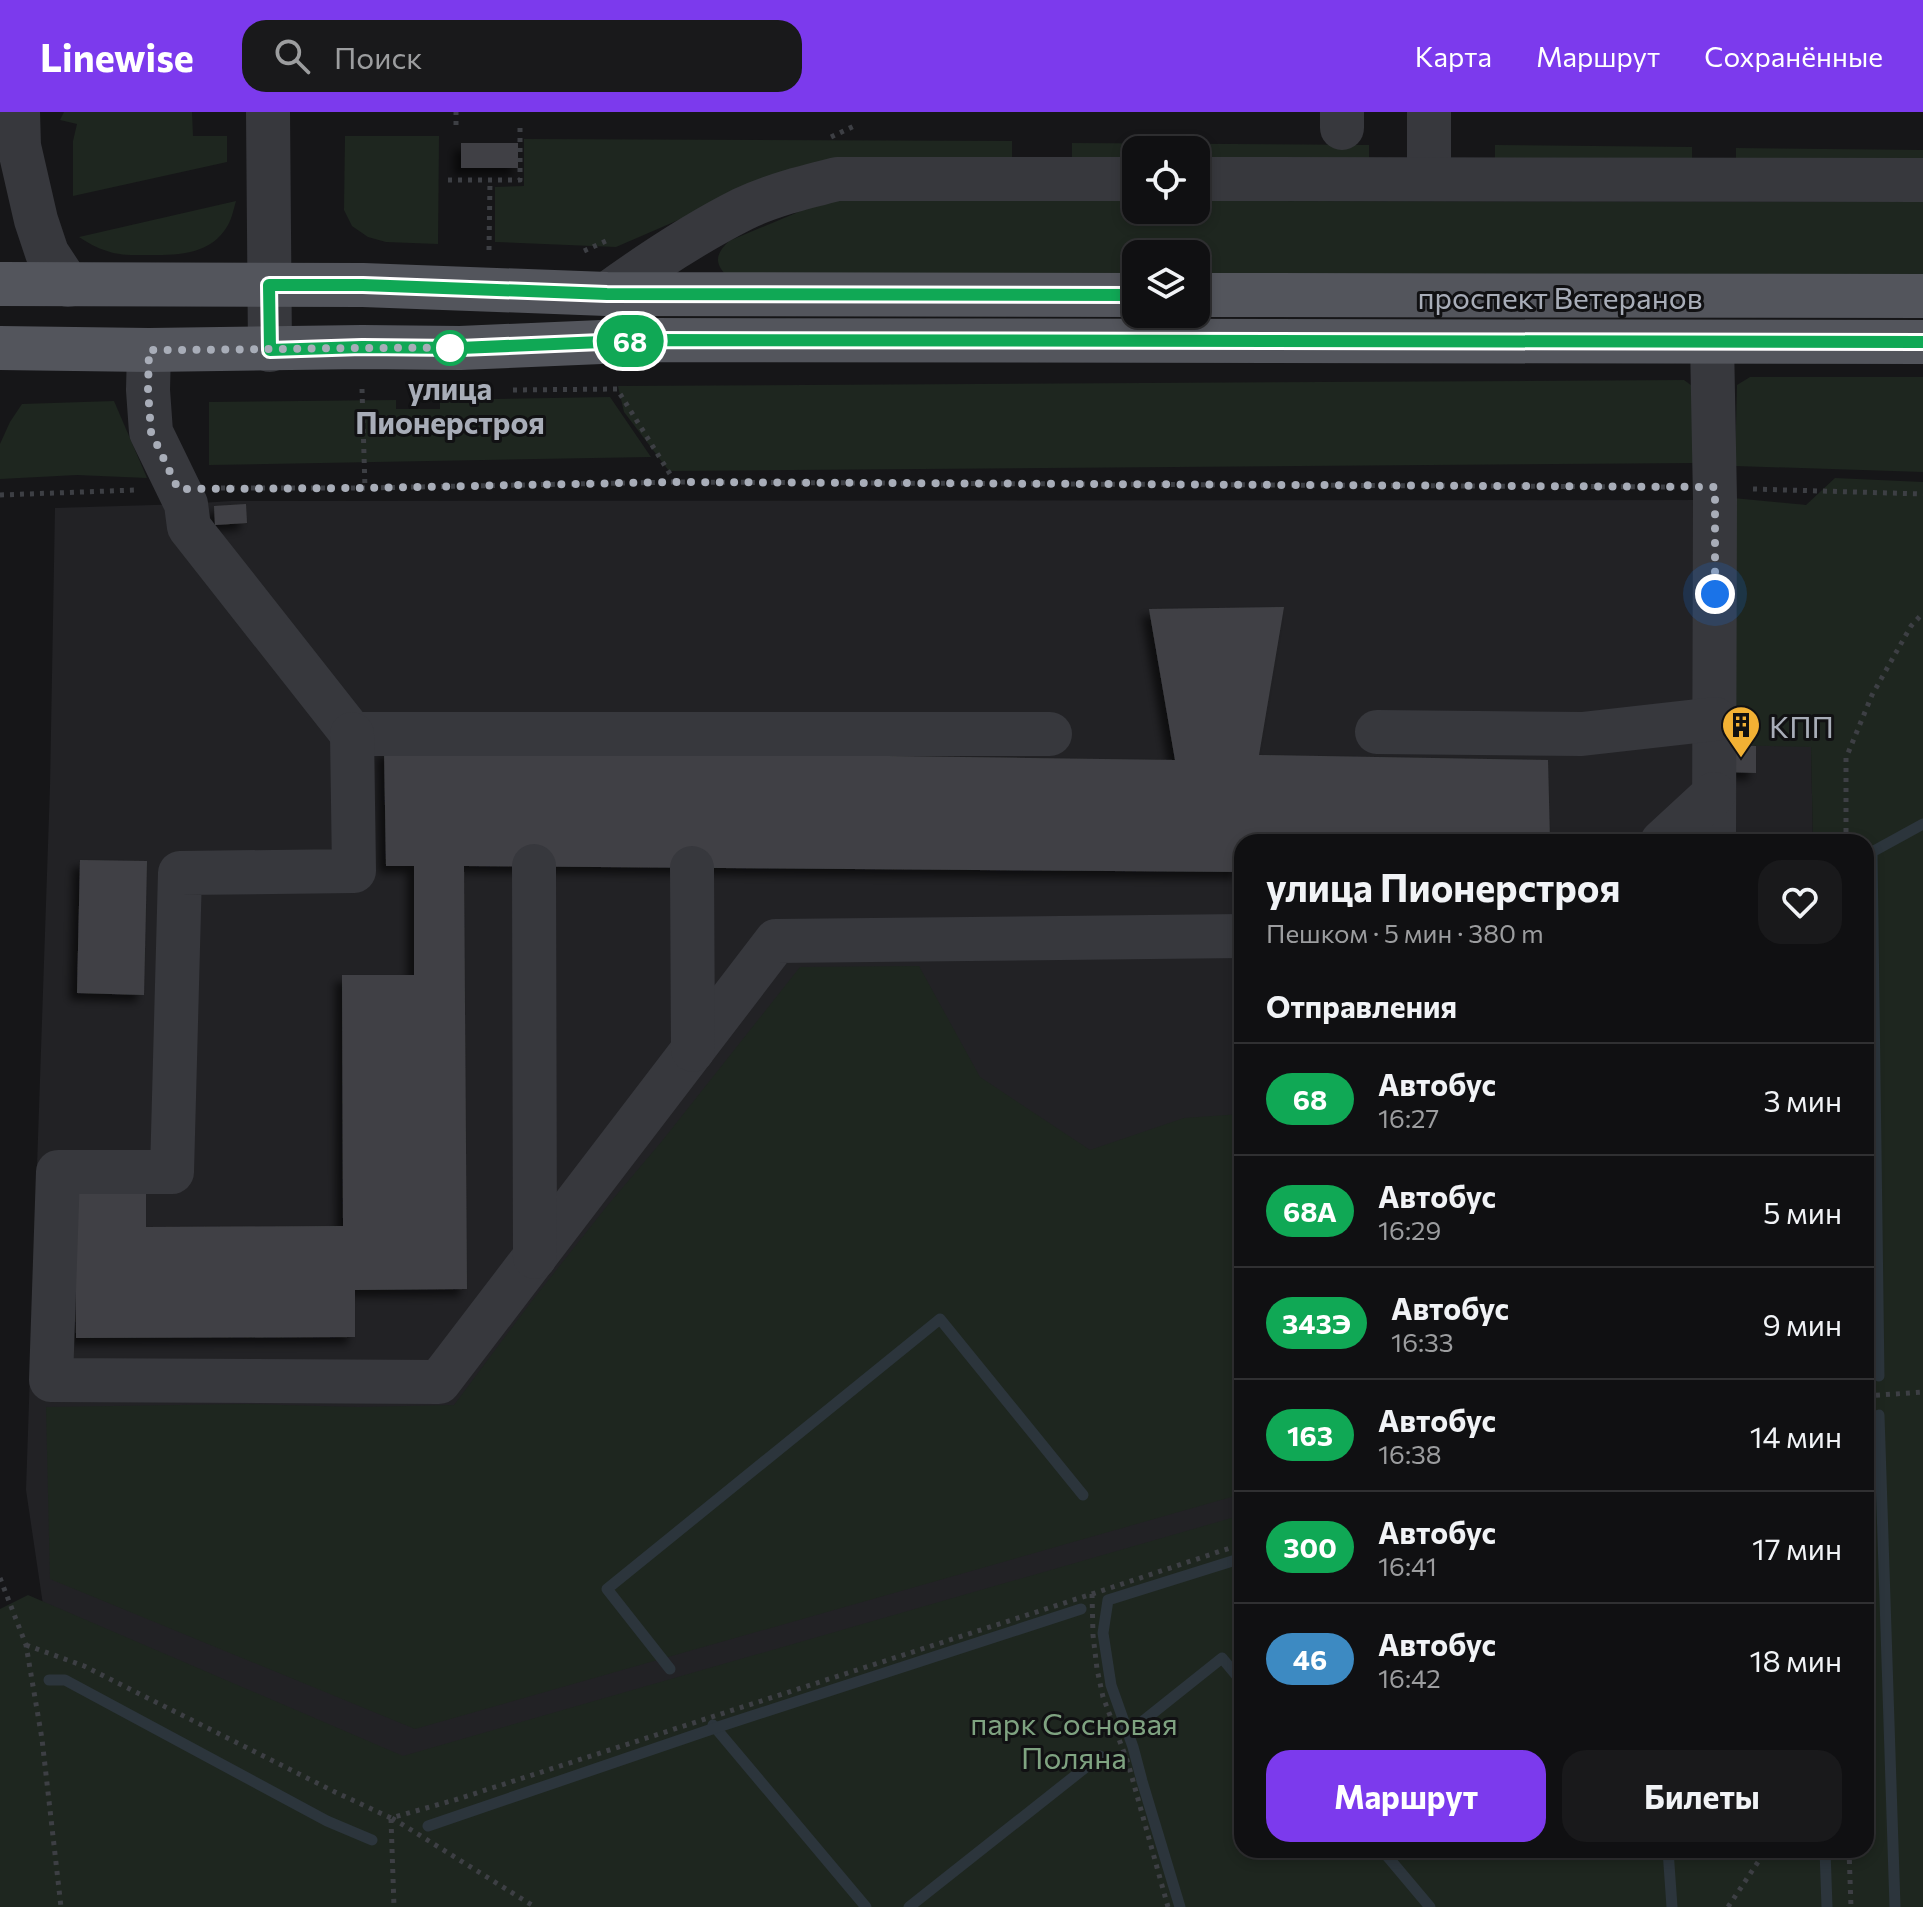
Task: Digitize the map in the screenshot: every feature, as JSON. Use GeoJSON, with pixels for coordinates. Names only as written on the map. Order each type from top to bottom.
{"type":"FeatureCollection","features":[{"type":"Feature","properties":{"kind":"main road"},"geometry":{"type":"LineString","coordinates":[[0,284],[363,285],[607,294],[1122,295]]}},
{"type":"Feature","properties":{"kind":"main road","name":"проспект Ветеранов"},"geometry":{"type":"LineString","coordinates":[[1210,295],[1923,296]]}},
{"type":"Feature","properties":{"kind":"main road","name":"проспект Ветеранов"},"geometry":{"type":"LineString","coordinates":[[0,348],[460,348],[648,340],[1923,342]]}},
{"type":"Feature","properties":{"kind":"street"},"geometry":{"type":"LineString","coordinates":[[268,112],[270,350]]}},
{"type":"Feature","properties":{"kind":"street"},"geometry":{"type":"LineString","coordinates":[[1429,112],[1429,179]]}},
{"type":"Feature","properties":{"kind":"street"},"geometry":{"type":"LineString","coordinates":[[12,135],[47,253],[68,285]]}},
{"type":"Feature","properties":{"kind":"street"},"geometry":{"type":"LineString","coordinates":[[607,294],[654,261],[744,209],[792,190],[837,179],[1122,179]]}},
{"type":"Feature","properties":{"kind":"street"},"geometry":{"type":"LineString","coordinates":[[1210,179],[1923,180]]}},
{"type":"Feature","properties":{"kind":"street"},"geometry":{"type":"LineString","coordinates":[[1712,342],[1715,487],[1714,834]]}},
{"type":"Feature","properties":{"kind":"street"},"geometry":{"type":"LineString","coordinates":[[149,350],[151,432],[186,504],[189,527],[352,734],[354,871],[180,873],[172,1172],[58,1172],[51,1380],[439,1382],[776,941],[1234,936]]}},
{"type":"Feature","properties":{"kind":"street"},"geometry":{"type":"LineString","coordinates":[[1377,732],[1582,734],[1715,719]]}},
{"type":"Feature","properties":{"kind":"street"},"geometry":{"type":"LineString","coordinates":[[352,734],[1050,734]]}},
{"type":"Feature","properties":{"kind":"street"},"geometry":{"type":"LineString","coordinates":[[1671,834],[1714,794]]}},
{"type":"Feature","properties":{"kind":"street"},"geometry":{"type":"LineString","coordinates":[[534,866],[535,1257]]}},
{"type":"Feature","properties":{"kind":"street"},"geometry":{"type":"LineString","coordinates":[[692,868],[693,1050]]}},
{"type":"Feature","properties":{"kind":"path"},"geometry":{"type":"LineString","coordinates":[[456,112],[456,125]]}},
{"type":"Feature","properties":{"kind":"path"},"geometry":{"type":"LineString","coordinates":[[448,180],[520,180],[520,125]]}},
{"type":"Feature","properties":{"kind":"path"},"geometry":{"type":"LineString","coordinates":[[489,255],[490,180]]}},
{"type":"Feature","properties":{"kind":"path"},"geometry":{"type":"LineString","coordinates":[[362,389],[365,488]]}},
{"type":"Feature","properties":{"kind":"path"},"geometry":{"type":"LineString","coordinates":[[617,389],[676,482]]}},
{"type":"Feature","properties":{"kind":"path"},"geometry":{"type":"LineString","coordinates":[[0,495],[178,489],[676,482],[1715,487],[1923,494]]}},
{"type":"Feature","properties":{"kind":"path"},"geometry":{"type":"LineString","coordinates":[[1846,834],[1846,758],[1872,695],[1911,626],[1923,613]]}},
{"type":"Feature","properties":{"kind":"path"},"geometry":{"type":"LineString","coordinates":[[1874,1395],[1923,1392]]}},
{"type":"Feature","properties":{"kind":"path"},"geometry":{"type":"LineString","coordinates":[[391,1818],[1234,1547]]}},
{"type":"Feature","properties":{"kind":"path"},"geometry":{"type":"LineString","coordinates":[[0,1578],[26,1645],[42,1739],[61,1907]]}},
{"type":"Feature","properties":{"kind":"path"},"geometry":{"type":"LineString","coordinates":[[1092,1594],[1093,1635],[1103,1697],[1128,1763],[1168,1907]]}},
{"type":"Feature","properties":{"kind":"path"},"geometry":{"type":"LineString","coordinates":[[26,1645],[84,1666],[391,1818],[535,1907]]}},
{"type":"Feature","properties":{"kind":"path"},"geometry":{"type":"LineString","coordinates":[[391,1818],[394,1907]]}},
{"type":"Feature","properties":{"kind":"path"},"geometry":{"type":"LineString","coordinates":[[1728,1907],[1761,1858]]}},
{"type":"Feature","properties":{"kind":"path"},"geometry":{"type":"LineString","coordinates":[[1849,1858],[1851,1907]]}},
{"type":"Feature","properties":{"kind":"shaded area"},"geometry":{"type":"Polygon","coordinates":[[[1715,500],[1806,505],[1813,834],[1234,834],[1234,1530],[393,1799],[46,1625],[26,1490],[50,786],[55,508],[231,501],[1715,500]]]}},
{"type":"Feature","properties":{"kind":"green space"},"geometry":{"type":"Polygon","coordinates":[[[64,112],[192,112],[193,136],[227,136],[227,162],[73,196],[73,141],[77,124],[60,120],[64,112]]]}},
{"type":"Feature","properties":{"kind":"green space"},"geometry":{"type":"Polygon","coordinates":[[[345,136],[439,136],[438,244],[386,242],[368,237],[352,226],[344,210],[345,136]]]}},
{"type":"Feature","properties":{"kind":"green space"},"geometry":{"type":"Polygon","coordinates":[[[524,139],[1012,141],[1012,158],[787,173],[616,247],[495,242],[495,187],[524,186],[524,139]]]}},
{"type":"Feature","properties":{"kind":"green space"},"geometry":{"type":"Polygon","coordinates":[[[1072,143],[1122,143],[1122,161],[1072,161],[1072,143]]]}},
{"type":"Feature","properties":{"kind":"green space"},"geometry":{"type":"Polygon","coordinates":[[[1210,144],[1369,145],[1369,163],[1210,162],[1210,144]]]}},
{"type":"Feature","properties":{"kind":"green space"},"geometry":{"type":"Polygon","coordinates":[[[1495,145],[1692,147],[1692,165],[1495,162],[1495,145]]]}},
{"type":"Feature","properties":{"kind":"green space"},"geometry":{"type":"Polygon","coordinates":[[[1736,148],[1923,150],[1923,169],[1736,166],[1736,148]]]}},
{"type":"Feature","properties":{"kind":"green space"},"geometry":{"type":"Polygon","coordinates":[[[827,200],[1122,201],[1122,224],[1210,224],[1210,201],[1923,202],[1923,282],[1210,279],[1210,240],[1122,240],[1122,279],[728,277],[720,268],[718,259],[729,241],[827,200]]]}},
{"type":"Feature","properties":{"kind":"green space"},"geometry":{"type":"Polygon","coordinates":[[[236,201],[221,235],[194,251],[140,255],[112,253],[79,237],[236,201]]]}},
{"type":"Feature","properties":{"kind":"green space"},"geometry":{"type":"Polygon","coordinates":[[[1750,377],[1923,377],[1923,472],[1735,466],[1737,385],[1750,377]]]}},
{"type":"Feature","properties":{"kind":"green space"},"geometry":{"type":"Polygon","coordinates":[[[1684,380],[1699,391],[1697,463],[669,471],[624,412],[618,386],[1684,380]]]}},
{"type":"Feature","properties":{"kind":"green space"},"geometry":{"type":"Polygon","coordinates":[[[610,397],[651,457],[209,465],[209,402],[396,400],[396,409],[440,409],[440,400],[610,397]]]}},
{"type":"Feature","properties":{"kind":"green space"},"geometry":{"type":"Polygon","coordinates":[[[114,401],[147,478],[77,475],[0,479],[0,444],[22,404],[114,401]]]}},
{"type":"Feature","properties":{"kind":"green space","name":"парк Сосновая Поляна"},"geometry":{"type":"Polygon","coordinates":[[[1835,478],[1923,482],[1923,1907],[0,1907],[0,1609],[28,1595],[403,1756],[1234,1517],[1234,1858],[1874,1858],[1874,834],[1813,834],[1811,747],[1726,745],[1733,498],[1806,505],[1835,478]]]}},
{"type":"Feature","properties":{"kind":"green space"},"geometry":{"type":"Polygon","coordinates":[[[919,966],[980,1077],[1090,1150],[1184,1118],[1234,1115],[1234,1496],[415,1729],[50,1579],[46,1407],[454,1405],[531,1302],[800,967],[919,966]]]}},
{"type":"Feature","properties":{"kind":"building"},"geometry":{"type":"Polygon","coordinates":[[[461,143],[518,143],[518,168],[461,168],[461,143]]]}},
{"type":"Feature","properties":{"kind":"building"},"geometry":{"type":"Polygon","coordinates":[[[246,504],[247,523],[215,525],[214,506],[246,504]]]}},
{"type":"Feature","properties":{"kind":"building"},"geometry":{"type":"Polygon","coordinates":[[[1284,607],[1259,755],[1548,760],[1550,834],[1234,834],[1234,872],[464,866],[467,1289],[355,1290],[355,1337],[76,1338],[75,1192],[146,1192],[146,1227],[343,1226],[342,975],[414,975],[414,866],[386,866],[384,749],[1175,760],[1149,609],[1284,607]]]}},
{"type":"Feature","properties":{"kind":"building","name":"КПП"},"geometry":{"type":"Polygon","coordinates":[[[1726,745],[1756,746],[1756,773],[1726,772],[1726,745]]]}},
{"type":"Feature","properties":{"kind":"building"},"geometry":{"type":"Polygon","coordinates":[[[80,860],[147,861],[144,995],[77,993],[80,860]]]}},
{"type":"Feature","properties":{"kind":"waterway"},"geometry":{"type":"LineString","coordinates":[[1874,851],[1923,824]]}},
{"type":"Feature","properties":{"kind":"waterway"},"geometry":{"type":"LineString","coordinates":[[1874,1002],[1879,1376]]}},
{"type":"Feature","properties":{"kind":"waterway"},"geometry":{"type":"LineString","coordinates":[[670,1669],[607,1589],[940,1319],[1083,1495]]}},
{"type":"Feature","properties":{"kind":"waterway"},"geometry":{"type":"LineString","coordinates":[[1879,1415],[1895,1907]]}},
{"type":"Feature","properties":{"kind":"waterway"},"geometry":{"type":"LineString","coordinates":[[1180,1907],[1133,1747],[1111,1685],[1103,1633],[1108,1600],[1234,1561]]}},
{"type":"Feature","properties":{"kind":"waterway"},"geometry":{"type":"LineString","coordinates":[[428,1826],[715,1728],[1081,1609]]}},
{"type":"Feature","properties":{"kind":"waterway"},"geometry":{"type":"LineString","coordinates":[[1128,1733],[1222,1658],[1234,1672]]}},
{"type":"Feature","properties":{"kind":"waterway"},"geometry":{"type":"LineString","coordinates":[[49,1680],[65,1680],[327,1821],[372,1840]]}},
{"type":"Feature","properties":{"kind":"waterway"},"geometry":{"type":"LineString","coordinates":[[713,1725],[866,1907]]}},
{"type":"Feature","properties":{"kind":"waterway"},"geometry":{"type":"LineString","coordinates":[[909,1907],[1100,1756]]}},
{"type":"Feature","properties":{"kind":"waterway"},"geometry":{"type":"LineString","coordinates":[[1389,1858],[1430,1907]]}},
{"type":"Feature","properties":{"kind":"waterway"},"geometry":{"type":"LineString","coordinates":[[1669,1858],[1672,1907]]}},
{"type":"Feature","properties":{"kind":"waterway"},"geometry":{"type":"LineString","coordinates":[[1825,1858],[1827,1907]]}},
{"type":"Feature","properties":{"kind":"bus line","name":"68"},"geometry":{"type":"LineString","coordinates":[[1122,295],[607,294],[363,285],[269,285],[270,350],[460,348],[648,340],[1923,342]]}},
{"type":"Feature","properties":{"kind":"place","name":"улица Пионерстроя"},"geometry":{"type":"Point","coordinates":[450,348]}},
{"type":"Feature","properties":{"kind":"place","name":"КПП"},"geometry":{"type":"Point","coordinates":[1741,759]}},
{"type":"Feature","properties":{"kind":"route"},"geometry":{"type":"LineString","coordinates":[[450,348],[460,348],[149,350],[151,432],[178,489],[676,482],[1715,487],[1715,594]]}}]}
